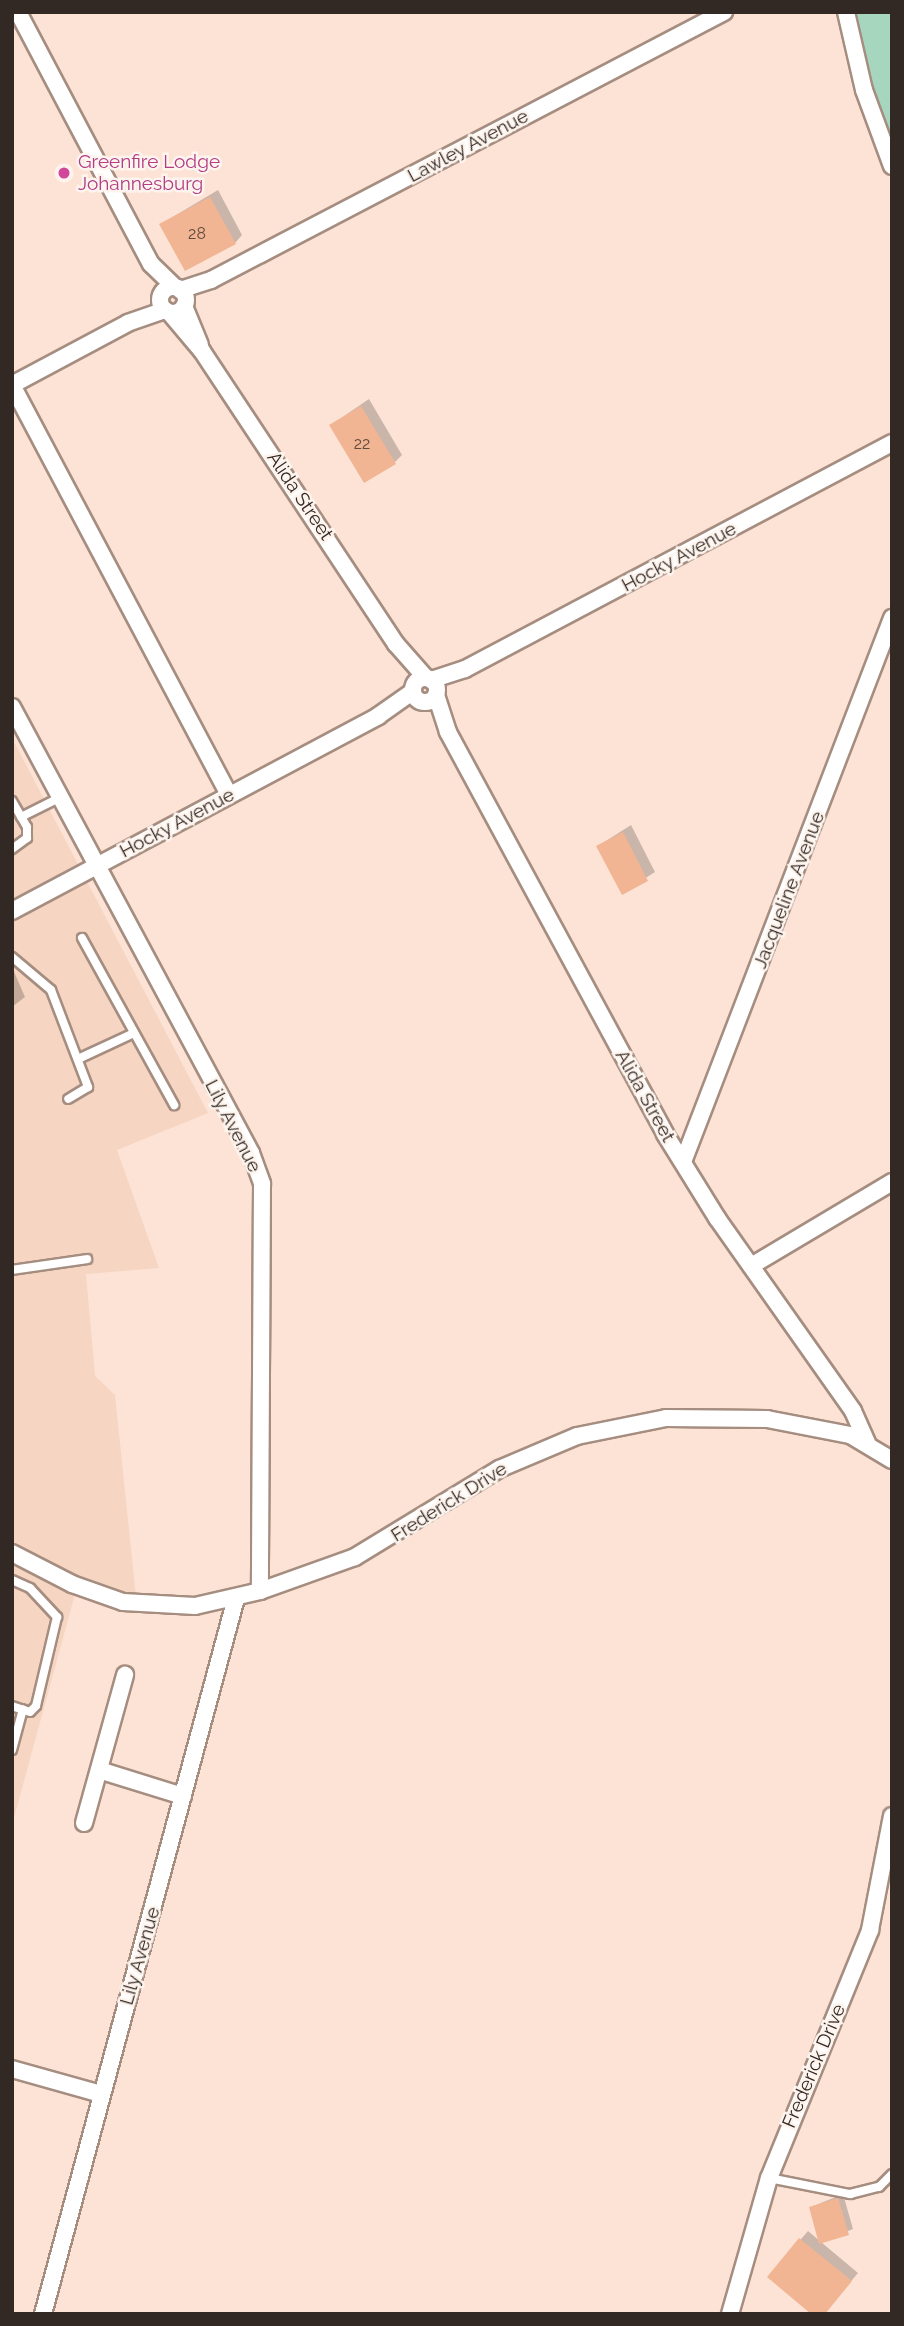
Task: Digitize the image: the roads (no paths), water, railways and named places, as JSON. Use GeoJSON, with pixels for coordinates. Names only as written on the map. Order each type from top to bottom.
{"type":"FeatureCollection","features":[{"type":"Feature","properties":{"kind":"street","name":"Alida Street"},"geometry":{"type":"LineString","coordinates":[[18,12],[151,264],[202,351],[425,690],[682,1162],[853,1411],[867,1443]]}},
{"type":"Feature","properties":{"kind":"street","name":"Lawley Avenue"},"geometry":{"type":"LineString","coordinates":[[12,385],[724,12]]}},
{"type":"Feature","properties":{"kind":"street"},"geometry":{"type":"LineString","coordinates":[[846,12],[864,90],[892,166]]}},
{"type":"Feature","properties":{"kind":"street"},"geometry":{"type":"LineString","coordinates":[[12,385],[229,795]]}},
{"type":"Feature","properties":{"kind":"street","name":"Hocky Avenue"},"geometry":{"type":"LineString","coordinates":[[12,911],[892,443]]}},
{"type":"Feature","properties":{"kind":"street","name":"Jacqueline Avenue"},"geometry":{"type":"LineString","coordinates":[[682,1162],[892,618]]}},
{"type":"Feature","properties":{"kind":"street","name":"Lily Avenue"},"geometry":{"type":"LineString","coordinates":[[12,707],[251,1153],[262,1184],[260,1591]]}},
{"type":"Feature","properties":{"kind":"street"},"geometry":{"type":"LineString","coordinates":[[751,1266],[892,1182]]}},
{"type":"Feature","properties":{"kind":"street","name":"Frederick Drive"},"geometry":{"type":"LineString","coordinates":[[12,1553],[72,1584],[123,1602],[172,1608],[236,1598],[260,1591],[371,1549],[499,1469],[577,1436],[693,1417],[767,1419],[831,1430],[867,1443],[892,1460]]}},
{"type":"Feature","properties":{"kind":"street","name":"Lily Avenue"},"geometry":{"type":"LineString","coordinates":[[43,2314],[236,1598]]}},
{"type":"Feature","properties":{"kind":"street"},"geometry":{"type":"LineString","coordinates":[[84,1823],[125,1675]]}},
{"type":"Feature","properties":{"kind":"street"},"geometry":{"type":"LineString","coordinates":[[99,1770],[183,1796]]}},
{"type":"Feature","properties":{"kind":"street","name":"Frederick Drive"},"geometry":{"type":"LineString","coordinates":[[730,2314],[769,2178],[860,1959],[892,1816]]}},
{"type":"Feature","properties":{"kind":"street"},"geometry":{"type":"LineString","coordinates":[[12,2069],[101,2094]]}},
{"type":"Feature","properties":{"kind":"lane"},"geometry":{"type":"LineString","coordinates":[[21,817],[61,797]]}},
{"type":"Feature","properties":{"kind":"lane"},"geometry":{"type":"LineString","coordinates":[[12,801],[21,817],[27,838],[12,849]]}},
{"type":"Feature","properties":{"kind":"lane"},"geometry":{"type":"LineString","coordinates":[[82,938],[174,1105]]}},
{"type":"Feature","properties":{"kind":"lane"},"geometry":{"type":"LineString","coordinates":[[12,957],[51,990],[87,1090],[68,1099]]}},
{"type":"Feature","properties":{"kind":"lane"},"geometry":{"type":"LineString","coordinates":[[78,1059],[134,1033]]}},
{"type":"Feature","properties":{"kind":"lane"},"geometry":{"type":"LineString","coordinates":[[12,1270],[87,1259]]}},
{"type":"Feature","properties":{"kind":"lane"},"geometry":{"type":"LineString","coordinates":[[12,1580],[30,1588],[57,1616],[36,1706],[30,1712],[12,1706]]}},
{"type":"Feature","properties":{"kind":"lane"},"geometry":{"type":"LineString","coordinates":[[12,1750],[23,1709]]}},
{"type":"Feature","properties":{"kind":"lane"},"geometry":{"type":"LineString","coordinates":[[769,2178],[850,2194],[879,2187],[892,2174]]}},
{"type":"Feature","properties":{"kind":"place","name":"Greenfire Lodge Johannesburg"},"geometry":{"type":"Point","coordinates":[64,173]}}]}
